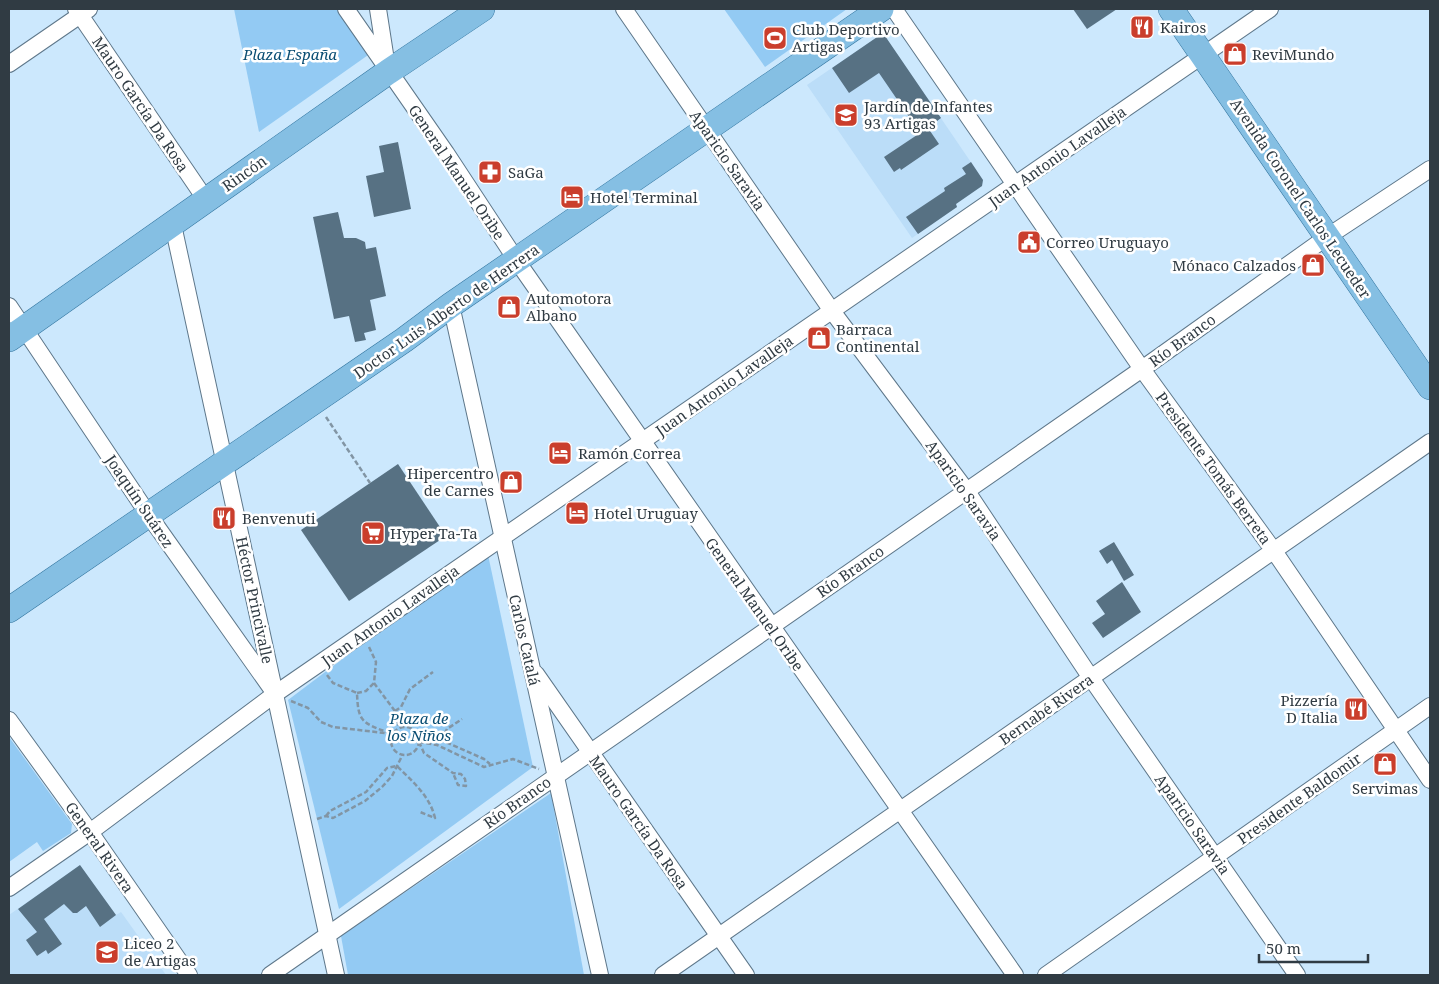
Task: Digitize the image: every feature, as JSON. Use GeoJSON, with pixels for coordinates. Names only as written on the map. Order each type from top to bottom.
{"type":"FeatureCollection","features":[{"type":"Feature","properties":{"kind":"main road","name":"Rincón"},"geometry":{"type":"LineString","coordinates":[[16,334],[388,72],[482,9]]}},
{"type":"Feature","properties":{"kind":"main road","name":"Doctor Luis Alberto de Herrera"},"geometry":{"type":"LineString","coordinates":[[9,610],[881,9]]}},
{"type":"Feature","properties":{"kind":"main road","name":"Avenida Coronel Carlos Lecueder"},"geometry":{"type":"LineString","coordinates":[[1171,9],[1430,387]]}},
{"type":"Feature","properties":{"kind":"street","name":"General Manuel Oribe"},"geometry":{"type":"LineString","coordinates":[[346,9],[446,153],[517,261],[1015,975]]}},
{"type":"Feature","properties":{"kind":"street"},"geometry":{"type":"LineString","coordinates":[[378,9],[388,72]]}},
{"type":"Feature","properties":{"kind":"street","name":"Aparicio Saravia"},"geometry":{"type":"LineString","coordinates":[[624,9],[832,311],[966,490],[1091,678],[1297,975]]}},
{"type":"Feature","properties":{"kind":"street","name":"Presidente Tomás Berreta"},"geometry":{"type":"LineString","coordinates":[[894,9],[1142,369],[1274,551],[1430,780]]}},
{"type":"Feature","properties":{"kind":"street","name":"Juan Antonio Lavalleja"},"geometry":{"type":"LineString","coordinates":[[9,888],[90,832],[275,694],[1270,9]]}},
{"type":"Feature","properties":{"kind":"street"},"geometry":{"type":"LineString","coordinates":[[9,64],[82,11]]}},
{"type":"Feature","properties":{"kind":"street","name":"Mauro García Da Rosa"},"geometry":{"type":"LineString","coordinates":[[82,11],[206,200]]}},
{"type":"Feature","properties":{"kind":"street","name":"Río Branco"},"geometry":{"type":"LineString","coordinates":[[270,975],[327,933],[1142,369],[1327,237],[1430,168]]}},
{"type":"Feature","properties":{"kind":"street","name":"Héctor Princivalle"},"geometry":{"type":"LineString","coordinates":[[173,225],[336,975]]}},
{"type":"Feature","properties":{"kind":"street","name":"Carlos Catalá"},"geometry":{"type":"LineString","coordinates":[[451,305],[600,975]]}},
{"type":"Feature","properties":{"kind":"street","name":"Joaquín Suárez"},"geometry":{"type":"LineString","coordinates":[[9,306],[16,334],[148,514],[275,694]]}},
{"type":"Feature","properties":{"kind":"street","name":"Bernabé Rivera"},"geometry":{"type":"LineString","coordinates":[[663,975],[1430,442]]}},
{"type":"Feature","properties":{"kind":"street","name":"Mauro García Da Rosa"},"geometry":{"type":"LineString","coordinates":[[532,668],[746,975]]}},
{"type":"Feature","properties":{"kind":"street","name":"Presidente Baldomir"},"geometry":{"type":"LineString","coordinates":[[1046,975],[1430,706]]}},
{"type":"Feature","properties":{"kind":"street","name":"General Rivera"},"geometry":{"type":"LineString","coordinates":[[9,720],[90,832],[188,975]]}},
{"type":"Feature","properties":{"kind":"path"},"geometry":{"type":"LineString","coordinates":[[325,415],[370,483]]}},
{"type":"Feature","properties":{"kind":"path"},"geometry":{"type":"LineString","coordinates":[[319,664],[333,683],[357,693],[366,691],[374,683],[376,662],[362,634]]}},
{"type":"Feature","properties":{"kind":"path"},"geometry":{"type":"LineString","coordinates":[[395,711],[401,707],[410,690],[433,672]]}},
{"type":"Feature","properties":{"kind":"path"},"geometry":{"type":"LineString","coordinates":[[374,683],[395,711],[399,728]]}},
{"type":"Feature","properties":{"kind":"path"},"geometry":{"type":"LineString","coordinates":[[357,693],[358,713],[367,725],[393,734]]}},
{"type":"Feature","properties":{"kind":"path"},"geometry":{"type":"LineString","coordinates":[[275,694],[308,708],[320,722],[333,727],[393,734]]}},
{"type":"Feature","properties":{"kind":"path"},"geometry":{"type":"LineString","coordinates":[[441,740],[447,729],[462,719]]}},
{"type":"Feature","properties":{"kind":"path"},"geometry":{"type":"LineString","coordinates":[[399,728],[393,734],[392,747],[403,754],[415,751],[418,742],[432,736],[484,759],[490,764]]}},
{"type":"Feature","properties":{"kind":"path"},"geometry":{"type":"LineString","coordinates":[[399,728],[413,730],[424,753],[453,773],[461,774],[465,779],[466,786],[458,785],[453,773]]}},
{"type":"Feature","properties":{"kind":"path"},"geometry":{"type":"LineString","coordinates":[[418,742],[437,745],[484,767],[513,759],[556,776]]}},
{"type":"Feature","properties":{"kind":"path"},"geometry":{"type":"LineString","coordinates":[[303,823],[326,816],[333,818],[365,801],[387,781],[403,754]]}},
{"type":"Feature","properties":{"kind":"path"},"geometry":{"type":"LineString","coordinates":[[326,816],[330,811],[366,792],[387,768],[397,766]]}},
{"type":"Feature","properties":{"kind":"path"},"geometry":{"type":"LineString","coordinates":[[397,766],[422,790],[433,809],[434,818],[420,812]]}},
{"type":"Feature","properties":{"kind":"shaded area"},"geometry":{"type":"Polygon","coordinates":[[[883,33],[983,180],[982,186],[956,204],[957,207],[912,238],[807,85],[883,33]]]}},
{"type":"Feature","properties":{"kind":"shaded area"},"geometry":{"type":"Polygon","coordinates":[[[80,865],[116,915],[121,912],[166,975],[9,975],[9,915],[80,865]]]}},
{"type":"Feature","properties":{"kind":"green space","name":"Plaza España"},"geometry":{"type":"Polygon","coordinates":[[[234,9],[340,9],[371,53],[259,132],[234,9]]]}},
{"type":"Feature","properties":{"kind":"green space","name":"Club Deportivo Artigas"},"geometry":{"type":"Polygon","coordinates":[[[724,9],[847,9],[765,67],[724,9]]]}},
{"type":"Feature","properties":{"kind":"green space","name":"Plaza de los Niños"},"geometry":{"type":"Polygon","coordinates":[[[487,550],[533,767],[339,909],[288,700],[487,550]]]}},
{"type":"Feature","properties":{"kind":"green space"},"geometry":{"type":"Polygon","coordinates":[[[9,737],[72,824],[71,833],[43,851],[37,842],[9,862],[9,737]]]}},
{"type":"Feature","properties":{"kind":"green space"},"geometry":{"type":"Polygon","coordinates":[[[551,793],[584,975],[348,975],[341,936],[551,793]]]}},
{"type":"Feature","properties":{"kind":"building"},"geometry":{"type":"Polygon","coordinates":[[[1073,9],[1117,9],[1087,29],[1073,9]]]}},
{"type":"Feature","properties":{"kind":"building"},"geometry":{"type":"Polygon","coordinates":[[[883,33],[941,118],[928,128],[939,144],[901,170],[900,168],[894,172],[884,157],[920,133],[879,73],[849,93],[832,68],[883,33]]]}},
{"type":"Feature","properties":{"kind":"building"},"geometry":{"type":"Polygon","coordinates":[[[398,142],[411,209],[374,217],[366,176],[384,172],[379,146],[398,142]]]}},
{"type":"Feature","properties":{"kind":"building"},"geometry":{"type":"Polygon","coordinates":[[[971,162],[983,180],[982,186],[956,204],[957,207],[918,234],[906,217],[945,191],[944,188],[966,174],[962,168],[971,162]]]}},
{"type":"Feature","properties":{"kind":"building"},"geometry":{"type":"Polygon","coordinates":[[[338,212],[344,238],[356,238],[365,242],[366,249],[376,247],[386,296],[370,300],[376,330],[364,333],[366,340],[355,342],[349,316],[334,319],[313,217],[338,212]]]}},
{"type":"Feature","properties":{"kind":"building","name":"Hyper Ta-Ta"},"geometry":{"type":"Polygon","coordinates":[[[398,464],[446,536],[349,601],[301,530],[398,464]]]}},
{"type":"Feature","properties":{"kind":"building"},"geometry":{"type":"Polygon","coordinates":[[[1114,542],[1134,575],[1124,581],[1112,560],[1107,564],[1099,551],[1114,542]]]}},
{"type":"Feature","properties":{"kind":"building"},"geometry":{"type":"Polygon","coordinates":[[[1122,582],[1141,612],[1103,638],[1092,623],[1105,614],[1096,601],[1122,582]]]}},
{"type":"Feature","properties":{"kind":"building"},"geometry":{"type":"Polygon","coordinates":[[[80,865],[116,915],[100,927],[86,906],[77,913],[73,913],[64,904],[44,919],[62,944],[48,954],[46,950],[37,956],[26,940],[37,932],[18,909],[80,865]]]}},
{"type":"Feature","properties":{"kind":"place","name":"Kairos"},"geometry":{"type":"Point","coordinates":[1142,27]}},
{"type":"Feature","properties":{"kind":"place","name":"Club Deportivo Artigas"},"geometry":{"type":"Point","coordinates":[775,38]}},
{"type":"Feature","properties":{"kind":"place","name":"ReviMundo"},"geometry":{"type":"Point","coordinates":[1235,54]}},
{"type":"Feature","properties":{"kind":"place","name":"Jardín de Infantes 93 Artigas"},"geometry":{"type":"Point","coordinates":[846,115]}},
{"type":"Feature","properties":{"kind":"place","name":"SaGa"},"geometry":{"type":"Point","coordinates":[490,172]}},
{"type":"Feature","properties":{"kind":"place","name":"Hotel Terminal"},"geometry":{"type":"Point","coordinates":[572,197]}},
{"type":"Feature","properties":{"kind":"place","name":"Correo Uruguayo"},"geometry":{"type":"Point","coordinates":[1029,242]}},
{"type":"Feature","properties":{"kind":"place","name":"Mónaco Calzados"},"geometry":{"type":"Point","coordinates":[1313,265]}},
{"type":"Feature","properties":{"kind":"place","name":"Automotora Albano"},"geometry":{"type":"Point","coordinates":[509,307]}},
{"type":"Feature","properties":{"kind":"place","name":"Barraca Continental"},"geometry":{"type":"Point","coordinates":[819,338]}},
{"type":"Feature","properties":{"kind":"place","name":"Ramón Correa"},"geometry":{"type":"Point","coordinates":[560,453]}},
{"type":"Feature","properties":{"kind":"place","name":"Hipercentro de Carnes"},"geometry":{"type":"Point","coordinates":[511,482]}},
{"type":"Feature","properties":{"kind":"place","name":"Hotel Uruguay"},"geometry":{"type":"Point","coordinates":[577,513]}},
{"type":"Feature","properties":{"kind":"place","name":"Benvenuti"},"geometry":{"type":"Point","coordinates":[224,518]}},
{"type":"Feature","properties":{"kind":"place","name":"Hyper Ta-Ta"},"geometry":{"type":"Point","coordinates":[373,533]}},
{"type":"Feature","properties":{"kind":"place","name":"Pizzería D Italia"},"geometry":{"type":"Point","coordinates":[1356,709]}},
{"type":"Feature","properties":{"kind":"place","name":"Servimas"},"geometry":{"type":"Point","coordinates":[1385,764]}},
{"type":"Feature","properties":{"kind":"place","name":"Liceo 2 de Artigas"},"geometry":{"type":"Point","coordinates":[107,952]}}]}
